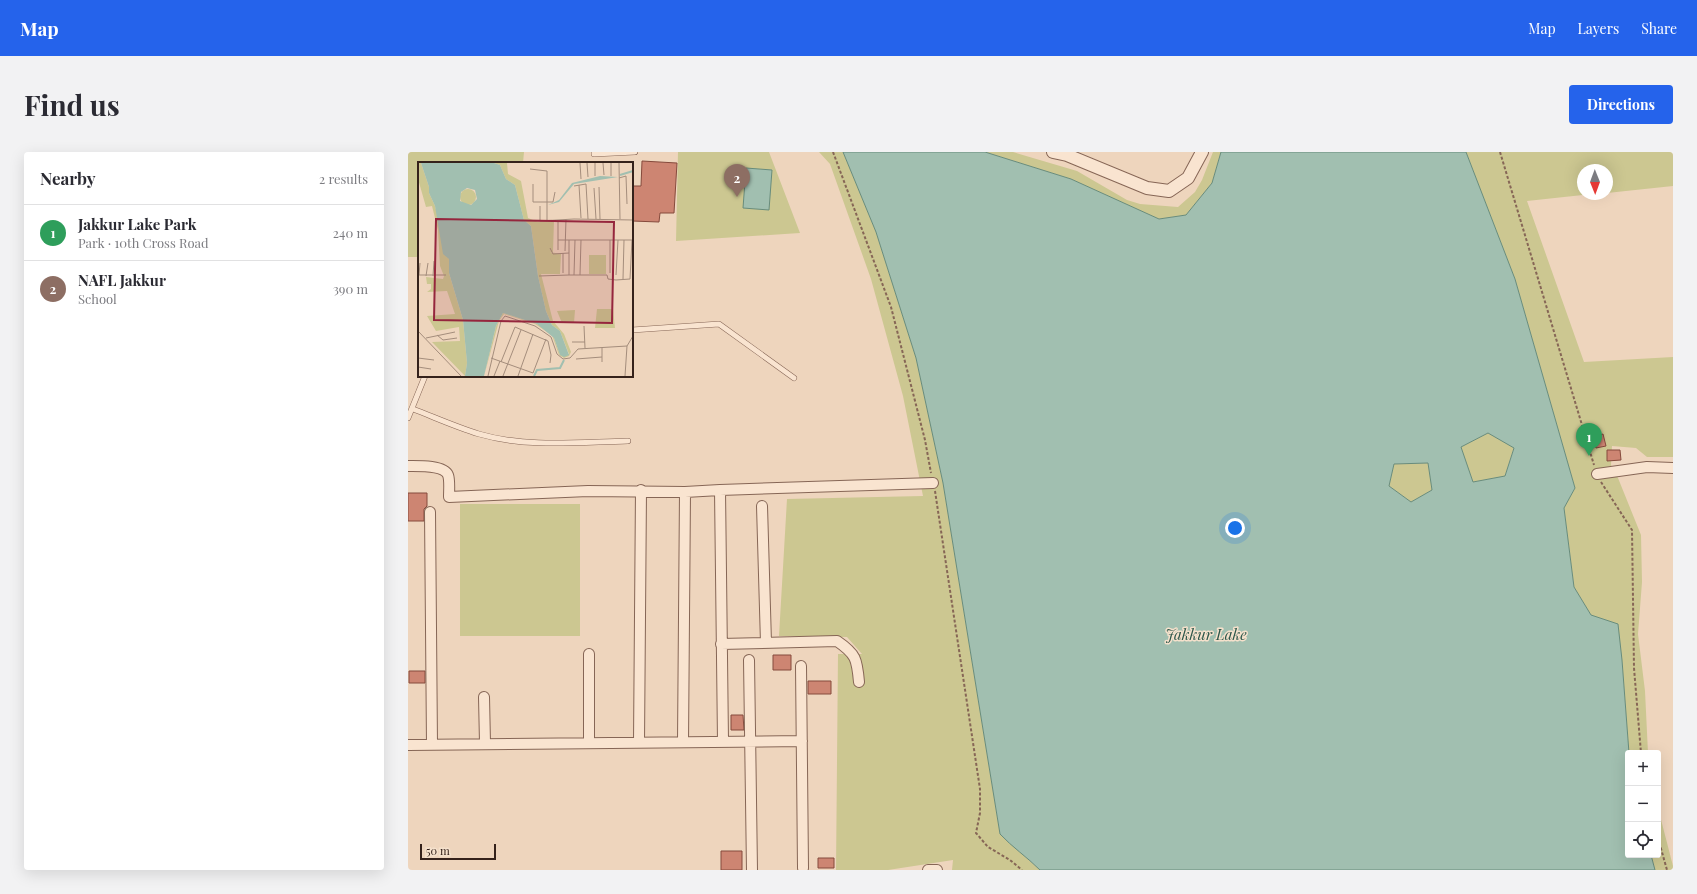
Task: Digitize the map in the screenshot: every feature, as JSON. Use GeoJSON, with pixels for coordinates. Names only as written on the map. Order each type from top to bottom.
{"type":"FeatureCollection","features":[{"type":"Feature","properties":{"kind":"street"},"geometry":{"type":"LineString","coordinates":[[1053,152],[1067,155],[1147,188],[1169,191],[1188,178],[1202,152]]}},
{"type":"Feature","properties":{"kind":"street"},"geometry":{"type":"LineString","coordinates":[[408,466],[438,468],[444,470],[448,475],[449,497],[588,491],[640,490],[685,492],[933,483]]}},
{"type":"Feature","properties":{"kind":"street"},"geometry":{"type":"LineString","coordinates":[[1597,474],[1647,467],[1673,468]]}},
{"type":"Feature","properties":{"kind":"street"},"geometry":{"type":"LineString","coordinates":[[639,742],[640,490]]}},
{"type":"Feature","properties":{"kind":"street"},"geometry":{"type":"LineString","coordinates":[[720,490],[723,742]]}},
{"type":"Feature","properties":{"kind":"street"},"geometry":{"type":"LineString","coordinates":[[683,742],[685,492]]}},
{"type":"Feature","properties":{"kind":"street"},"geometry":{"type":"LineString","coordinates":[[762,506],[766,643]]}},
{"type":"Feature","properties":{"kind":"street"},"geometry":{"type":"LineString","coordinates":[[430,512],[432,744]]}},
{"type":"Feature","properties":{"kind":"street"},"geometry":{"type":"LineString","coordinates":[[721,644],[837,641],[850,650],[857,663],[859,682]]}},
{"type":"Feature","properties":{"kind":"street"},"geometry":{"type":"LineString","coordinates":[[588,654],[589,743]]}},
{"type":"Feature","properties":{"kind":"street"},"geometry":{"type":"LineString","coordinates":[[749,660],[752,870]]}},
{"type":"Feature","properties":{"kind":"street"},"geometry":{"type":"LineString","coordinates":[[801,666],[803,868]]}},
{"type":"Feature","properties":{"kind":"street"},"geometry":{"type":"LineString","coordinates":[[484,697],[485,743]]}},
{"type":"Feature","properties":{"kind":"street"},"geometry":{"type":"LineString","coordinates":[[408,745],[485,743],[802,741]]}},
{"type":"Feature","properties":{"kind":"street"},"geometry":{"type":"LineString","coordinates":[[928,870],[937,870]]}},
{"type":"Feature","properties":{"kind":"lane"},"geometry":{"type":"LineString","coordinates":[[594,152],[594,154],[635,152]]}},
{"type":"Feature","properties":{"kind":"lane"},"geometry":{"type":"LineString","coordinates":[[633,330],[719,324],[794,378]]}},
{"type":"Feature","properties":{"kind":"lane"},"geometry":{"type":"LineString","coordinates":[[408,418],[413,409],[425,377]]}},
{"type":"Feature","properties":{"kind":"lane"},"geometry":{"type":"LineString","coordinates":[[413,409],[478,434],[510,440],[537,442],[628,441]]}},
{"type":"Feature","properties":{"kind":"path"},"geometry":{"type":"LineString","coordinates":[[833,152],[891,307],[925,440],[980,788],[980,813],[976,833],[988,847],[1010,860],[1022,870]]}},
{"type":"Feature","properties":{"kind":"path"},"geometry":{"type":"LineString","coordinates":[[1500,152],[1597,474],[1600,482],[1632,530],[1634,668],[1641,750]]}},
{"type":"Feature","properties":{"kind":"path"},"geometry":{"type":"LineString","coordinates":[[1661,849],[1667,870]]}},
{"type":"Feature","properties":{"kind":"shaded area"},"geometry":{"type":"Polygon","coordinates":[[[408,152],[524,152],[523,162],[418,162],[418,257],[408,257],[408,152]]]}},
{"type":"Feature","properties":{"kind":"shaded area"},"geometry":{"type":"Polygon","coordinates":[[[678,152],[769,152],[800,233],[676,241],[678,152]]]}},
{"type":"Feature","properties":{"kind":"shaded area"},"geometry":{"type":"Polygon","coordinates":[[[819,152],[843,152],[876,232],[916,358],[943,483],[1000,834],[1040,870],[952,870],[953,860],[888,870],[836,870],[838,654],[862,654],[847,637],[779,636],[787,499],[923,496],[903,396],[871,279],[830,164],[819,152]]]}},
{"type":"Feature","properties":{"kind":"shaded area"},"geometry":{"type":"Polygon","coordinates":[[[985,152],[1013,152],[1077,171],[1127,200],[1140,204],[1178,207],[1195,192],[1202,180],[1213,152],[1221,152],[1212,183],[1186,215],[1159,219],[1071,179],[985,152]]]}},
{"type":"Feature","properties":{"kind":"shaded area"},"geometry":{"type":"Polygon","coordinates":[[[1466,152],[1673,152],[1673,186],[1613,192],[1613,164],[1577,164],[1577,196],[1527,201],[1584,362],[1673,357],[1673,457],[1647,457],[1636,448],[1612,446],[1611,465],[1618,478],[1641,535],[1642,582],[1638,634],[1645,691],[1648,750],[1629,750],[1622,660],[1574,587],[1564,508],[1575,488],[1515,279],[1466,152]]]}},
{"type":"Feature","properties":{"kind":"shaded area"},"geometry":{"type":"Polygon","coordinates":[[[1488,433],[1514,447],[1505,476],[1473,482],[1461,447],[1488,433]]]}},
{"type":"Feature","properties":{"kind":"shaded area"},"geometry":{"type":"Polygon","coordinates":[[[1428,463],[1432,490],[1411,502],[1389,486],[1394,464],[1428,463]]]}},
{"type":"Feature","properties":{"kind":"shaded area"},"geometry":{"type":"Polygon","coordinates":[[[460,504],[580,504],[580,636],[460,636],[460,504]]]}},
{"type":"Feature","properties":{"kind":"shaded area"},"geometry":{"type":"Polygon","coordinates":[[[1661,820],[1673,870],[1655,870],[1652,858],[1661,858],[1661,820]]]}},
{"type":"Feature","properties":{"kind":"water","name":"Jakkur Lake"},"geometry":{"type":"Polygon","coordinates":[[[843,152],[985,152],[1071,179],[1159,219],[1186,215],[1212,183],[1221,152],[1466,152],[1515,279],[1575,488],[1564,508],[1574,587],[1591,615],[1618,624],[1629,750],[1625,750],[1625,858],[1652,858],[1655,870],[1040,870],[1000,834],[943,483],[916,358],[876,232],[843,152]],[[1488,433],[1461,447],[1473,482],[1505,476],[1514,448],[1488,433]],[[1428,463],[1394,464],[1389,486],[1411,502],[1432,490],[1428,463]]]}},
{"type":"Feature","properties":{"kind":"water"},"geometry":{"type":"Polygon","coordinates":[[[746,168],[772,170],[769,210],[743,208],[746,168]]]}},
{"type":"Feature","properties":{"kind":"building"},"geometry":{"type":"Polygon","coordinates":[[[642,161],[677,163],[674,213],[660,213],[659,222],[633,221],[633,186],[641,186],[642,161]]]}},
{"type":"Feature","properties":{"kind":"building"},"geometry":{"type":"Polygon","coordinates":[[[1603,434],[1606,446],[1596,448],[1593,437],[1603,434]]]}},
{"type":"Feature","properties":{"kind":"building"},"geometry":{"type":"Polygon","coordinates":[[[1607,450],[1620,450],[1621,460],[1607,461],[1607,450]]]}},
{"type":"Feature","properties":{"kind":"building"},"geometry":{"type":"Polygon","coordinates":[[[408,493],[427,493],[427,506],[424,509],[424,521],[408,521],[408,493]]]}},
{"type":"Feature","properties":{"kind":"building"},"geometry":{"type":"Polygon","coordinates":[[[773,655],[791,655],[791,670],[773,670],[773,655]]]}},
{"type":"Feature","properties":{"kind":"building"},"geometry":{"type":"Polygon","coordinates":[[[409,671],[425,671],[425,683],[409,683],[409,671]]]}},
{"type":"Feature","properties":{"kind":"building"},"geometry":{"type":"Polygon","coordinates":[[[808,681],[831,681],[831,694],[808,694],[808,681]]]}},
{"type":"Feature","properties":{"kind":"building"},"geometry":{"type":"Polygon","coordinates":[[[731,715],[743,715],[744,730],[731,730],[731,715]]]}},
{"type":"Feature","properties":{"kind":"building"},"geometry":{"type":"Polygon","coordinates":[[[721,851],[742,851],[742,870],[721,870],[721,851]]]}},
{"type":"Feature","properties":{"kind":"building"},"geometry":{"type":"Polygon","coordinates":[[[818,858],[834,858],[834,868],[818,868],[818,858]]]}},
{"type":"Feature","properties":{"kind":"place","name":"NAFL Jakkur"},"geometry":{"type":"Point","coordinates":[737,197]}},
{"type":"Feature","properties":{"kind":"place","name":"Jakkur Lake Park"},"geometry":{"type":"Point","coordinates":[1589,456]}}]}
